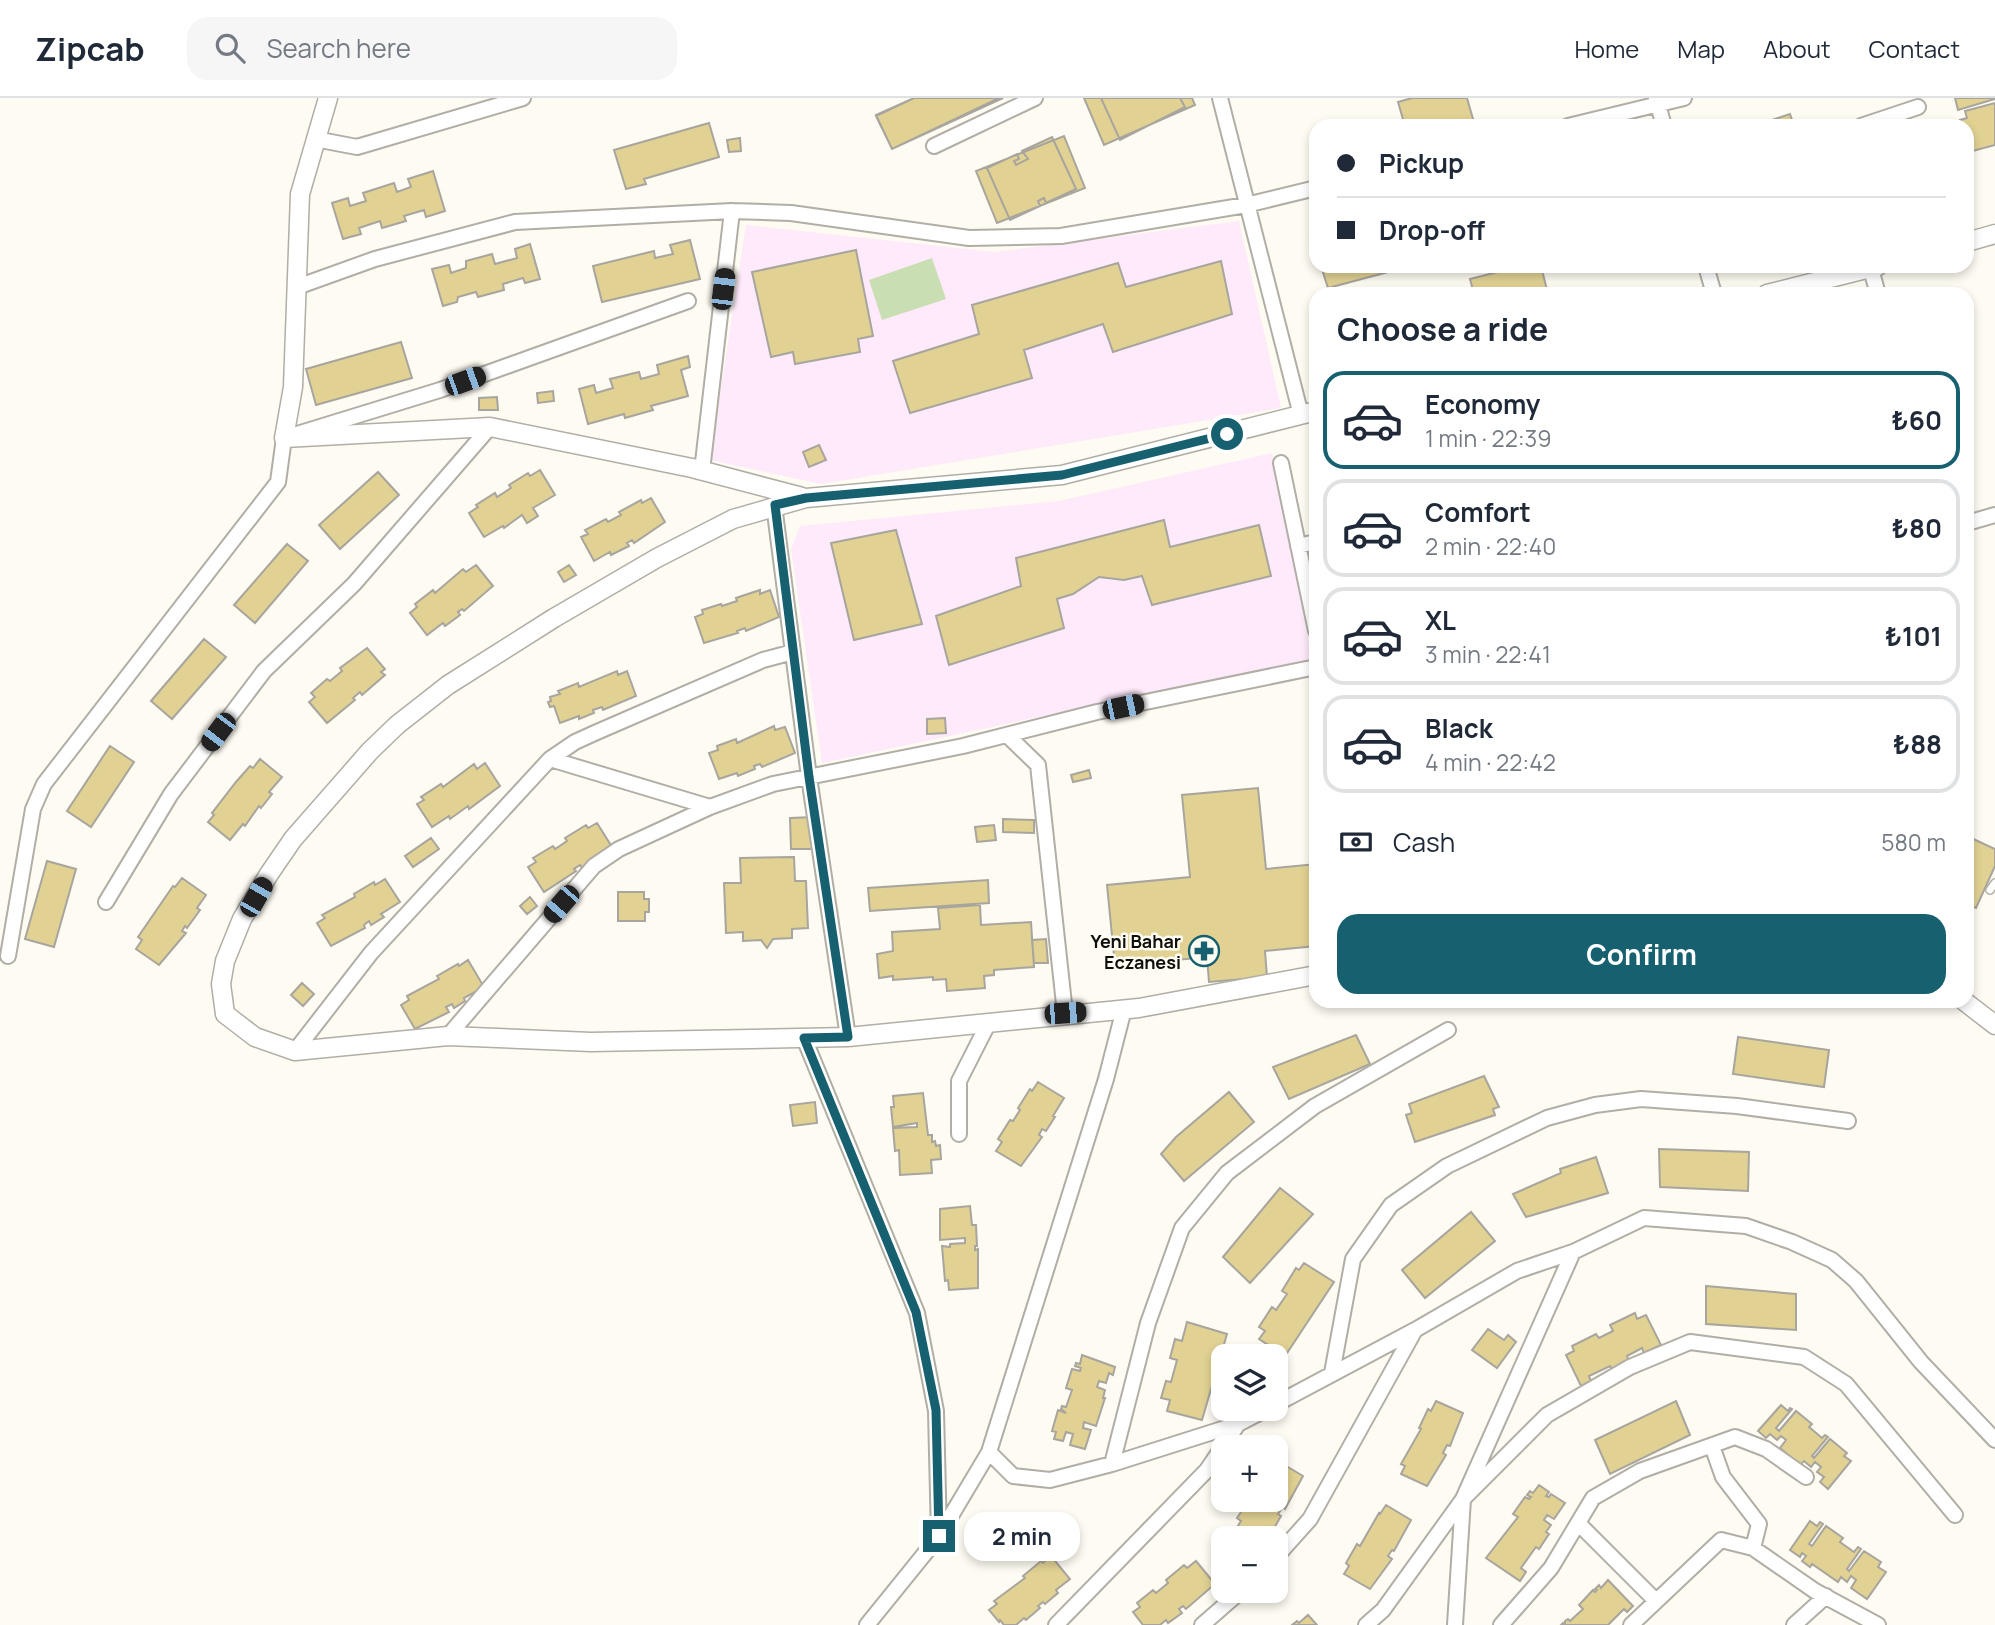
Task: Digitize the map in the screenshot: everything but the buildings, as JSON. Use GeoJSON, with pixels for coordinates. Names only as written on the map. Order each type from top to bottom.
{"type":"FeatureCollection","features":[{"type":"Feature","properties":{"kind":"street"},"geometry":{"type":"LineString","coordinates":[[8,956],[33,809],[44,784],[278,482],[293,387],[300,194],[328,98]]}},
{"type":"Feature","properties":{"kind":"street"},"geometry":{"type":"LineString","coordinates":[[315,139],[357,147],[523,98]]}},
{"type":"Feature","properties":{"kind":"street"},"geometry":{"type":"LineString","coordinates":[[934,146],[1035,98]]}},
{"type":"Feature","properties":{"kind":"street"},"geometry":{"type":"LineString","coordinates":[[1220,98],[1246,205],[1309,413],[1062,475],[806,498],[733,519],[657,558],[554,618],[448,685],[397,725],[337,786],[293,839],[269,874],[242,919],[225,961],[221,984],[225,1014],[255,1037],[295,1051],[448,1036],[591,1042],[848,1037],[1124,1009],[1309,976]]}},
{"type":"Feature","properties":{"kind":"street"},"geometry":{"type":"LineString","coordinates":[[1593,119],[1657,101],[1684,98]]}},
{"type":"Feature","properties":{"kind":"street"},"geometry":{"type":"LineString","coordinates":[[1657,101],[1662,119]]}},
{"type":"Feature","properties":{"kind":"street"},"geometry":{"type":"LineString","coordinates":[[1882,119],[1918,107]]}},
{"type":"Feature","properties":{"kind":"street"},"geometry":{"type":"LineString","coordinates":[[297,286],[375,259],[515,222],[732,211],[791,213],[969,238],[1061,236],[1246,205],[1309,190]]}},
{"type":"Feature","properties":{"kind":"street"},"geometry":{"type":"LineString","coordinates":[[702,471],[732,211]]}},
{"type":"Feature","properties":{"kind":"street"},"geometry":{"type":"LineString","coordinates":[[1974,240],[1995,234]]}},
{"type":"Feature","properties":{"kind":"street"},"geometry":{"type":"LineString","coordinates":[[1794,287],[1849,273]]}},
{"type":"Feature","properties":{"kind":"street"},"geometry":{"type":"LineString","coordinates":[[284,438],[440,390],[688,301]]}},
{"type":"Feature","properties":{"kind":"street"},"geometry":{"type":"LineString","coordinates":[[284,438],[490,427],[702,471],[806,498]]}},
{"type":"Feature","properties":{"kind":"street"},"geometry":{"type":"LineString","coordinates":[[106,902],[171,794],[264,671],[354,584],[490,427]]}},
{"type":"Feature","properties":{"kind":"street"},"geometry":{"type":"LineString","coordinates":[[1281,463],[1309,598]]}},
{"type":"Feature","properties":{"kind":"street"},"geometry":{"type":"LineString","coordinates":[[775,505],[809,777],[848,1037]]}},
{"type":"Feature","properties":{"kind":"street"},"geometry":{"type":"LineString","coordinates":[[1974,521],[1995,514]]}},
{"type":"Feature","properties":{"kind":"street"},"geometry":{"type":"LineString","coordinates":[[1298,546],[1309,544]]}},
{"type":"Feature","properties":{"kind":"street"},"geometry":{"type":"LineString","coordinates":[[295,1051],[371,953],[550,759],[575,742],[597,732],[763,660],[793,652]]}},
{"type":"Feature","properties":{"kind":"street"},"geometry":{"type":"LineString","coordinates":[[448,1036],[594,866],[619,849],[710,807],[773,784],[1309,668]]}},
{"type":"Feature","properties":{"kind":"street"},"geometry":{"type":"LineString","coordinates":[[1007,735],[1038,765],[1065,1013]]}},
{"type":"Feature","properties":{"kind":"street"},"geometry":{"type":"LineString","coordinates":[[550,759],[710,807]]}},
{"type":"Feature","properties":{"kind":"street"},"geometry":{"type":"LineString","coordinates":[[1973,1008],[1995,1025]]}},
{"type":"Feature","properties":{"kind":"street"},"geometry":{"type":"LineString","coordinates":[[867,1625],[939,1536],[989,1452],[1106,1079],[1124,1009]]}},
{"type":"Feature","properties":{"kind":"street"},"geometry":{"type":"LineString","coordinates":[[959,1134],[959,1081],[989,1022]]}},
{"type":"Feature","properties":{"kind":"street"},"geometry":{"type":"LineString","coordinates":[[1112,1464],[1148,1323],[1182,1228],[1227,1173],[1315,1106],[1448,1030]]}},
{"type":"Feature","properties":{"kind":"street"},"geometry":{"type":"LineString","coordinates":[[804,1038],[916,1312],[936,1410],[939,1536]]}},
{"type":"Feature","properties":{"kind":"street"},"geometry":{"type":"LineString","coordinates":[[1332,1373],[1353,1259],[1391,1205],[1447,1166],[1547,1118],[1595,1105],[1641,1099],[1737,1106],[1848,1121]]}},
{"type":"Feature","properties":{"kind":"street"},"geometry":{"type":"LineString","coordinates":[[1288,1397],[1415,1330],[1517,1271],[1573,1252],[1644,1218],[1746,1226],[1832,1260],[1856,1282],[1921,1362],[1995,1440]]}},
{"type":"Feature","properties":{"kind":"street"},"geometry":{"type":"LineString","coordinates":[[1455,1625],[1463,1499],[1573,1252]]}},
{"type":"Feature","properties":{"kind":"street"},"geometry":{"type":"LineString","coordinates":[[1288,1544],[1310,1519],[1415,1330]]}},
{"type":"Feature","properties":{"kind":"street"},"geometry":{"type":"LineString","coordinates":[[1366,1625],[1383,1610],[1463,1499],[1547,1415],[1630,1367],[1690,1342],[1804,1357],[1846,1384],[1955,1515]]}},
{"type":"Feature","properties":{"kind":"street"},"geometry":{"type":"LineString","coordinates":[[989,1452],[1013,1476],[1050,1480],[1112,1464],[1244,1421]]}},
{"type":"Feature","properties":{"kind":"street"},"geometry":{"type":"LineString","coordinates":[[1056,1625],[1207,1470],[1238,1424]]}},
{"type":"Feature","properties":{"kind":"street"},"geometry":{"type":"LineString","coordinates":[[1501,1625],[1551,1568],[1593,1498],[1640,1471],[1735,1437],[1766,1449],[1806,1478]]}},
{"type":"Feature","properties":{"kind":"street"},"geometry":{"type":"LineString","coordinates":[[1712,1446],[1723,1477],[1759,1524],[1753,1548]]}},
{"type":"Feature","properties":{"kind":"street"},"geometry":{"type":"LineString","coordinates":[[1578,1523],[1656,1601]]}},
{"type":"Feature","properties":{"kind":"street"},"geometry":{"type":"LineString","coordinates":[[1631,1625],[1721,1540],[1753,1548],[1826,1596],[1878,1625]]}},
{"type":"Feature","properties":{"kind":"street"},"geometry":{"type":"LineString","coordinates":[[1794,1625],[1826,1596]]}},
{"type":"Feature","properties":{"kind":"street"},"geometry":{"type":"LineString","coordinates":[[1202,1625],[1227,1603]]}},
{"type":"Feature","properties":{"kind":"shaded area"},"geometry":{"type":"Polygon","coordinates":[[[1239,221],[1281,408],[821,484],[710,460],[746,225],[995,252],[1239,221]]]}},
{"type":"Feature","properties":{"kind":"shaded area"},"geometry":{"type":"Polygon","coordinates":[[[1272,453],[1309,644],[1309,660],[822,763],[791,549],[800,526],[1059,501],[1272,453]]]}},
{"type":"Feature","properties":{"kind":"green space"},"geometry":{"type":"Polygon","coordinates":[[[932,258],[946,299],[882,320],[869,280],[932,258]]]}},
{"type":"Feature","properties":{"kind":"place","name":"Yeni Bahar Eczanesi"},"geometry":{"type":"Point","coordinates":[1204,951]}},
{"type":"Feature","properties":{"kind":"route"},"geometry":{"type":"LineString","coordinates":[[939,1536],[936,1410],[916,1312],[804,1038],[848,1037],[809,777],[775,505],[806,498],[1062,475],[1227,434]]}}]}
